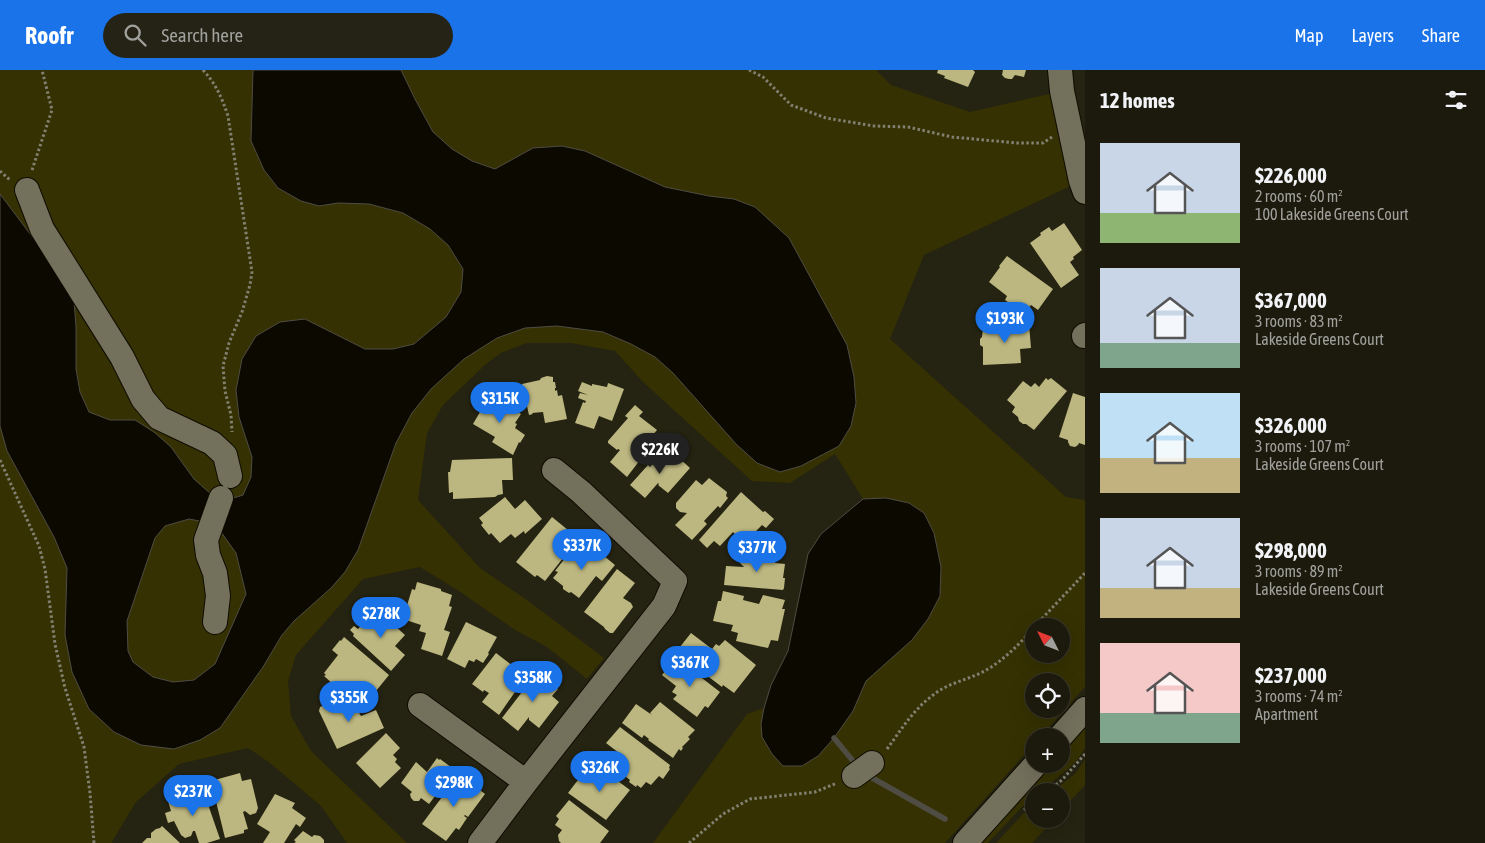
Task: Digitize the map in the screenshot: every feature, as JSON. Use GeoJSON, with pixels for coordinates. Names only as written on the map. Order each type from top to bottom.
{"type":"FeatureCollection","features":[{"type":"Feature","properties":{"kind":"street"},"geometry":{"type":"LineString","coordinates":[[1060,70],[1069,126],[1085,192]]}},
{"type":"Feature","properties":{"kind":"street"},"geometry":{"type":"LineString","coordinates":[[27,190],[42,229],[122,358],[143,399],[158,418],[212,443],[225,455],[226,487],[206,540],[208,555],[215,573],[218,596],[215,622]]}},
{"type":"Feature","properties":{"kind":"street"},"geometry":{"type":"LineString","coordinates":[[480,843],[664,606],[674,581],[581,492],[554,470]]}},
{"type":"Feature","properties":{"kind":"street"},"geometry":{"type":"LineString","coordinates":[[420,705],[526,782]]}},
{"type":"Feature","properties":{"kind":"street"},"geometry":{"type":"LineString","coordinates":[[1068,728],[1085,709]]}},
{"type":"Feature","properties":{"kind":"street"},"geometry":{"type":"LineString","coordinates":[[965,843],[1028,773]]}},
{"type":"Feature","properties":{"kind":"path"},"geometry":{"type":"LineString","coordinates":[[0,171],[13,183],[27,190],[38,149],[52,110],[42,70]]}},
{"type":"Feature","properties":{"kind":"path"},"geometry":{"type":"LineString","coordinates":[[203,70],[213,81],[222,98],[228,116],[252,272],[242,312],[229,344],[223,366],[232,432]]}},
{"type":"Feature","properties":{"kind":"path"},"geometry":{"type":"LineString","coordinates":[[749,70],[763,77],[791,105],[826,118],[874,126],[908,127],[952,137],[1017,144],[1043,143],[1069,126]]}},
{"type":"Feature","properties":{"kind":"path"},"geometry":{"type":"LineString","coordinates":[[0,460],[39,546],[45,569],[55,644],[65,688],[84,747],[94,843]]}},
{"type":"Feature","properties":{"kind":"path"},"geometry":{"type":"LineString","coordinates":[[1042,618],[1085,573]]}},
{"type":"Feature","properties":{"kind":"path"},"geometry":{"type":"LineString","coordinates":[[688,843],[723,814],[750,799],[815,792],[863,769],[887,750],[916,709],[933,694],[987,670],[1025,636]]}},
{"type":"Feature","properties":{"kind":"path"},"geometry":{"type":"LineString","coordinates":[[1058,783],[1085,754]]}},
{"type":"Feature","properties":{"kind":"shaded area"},"geometry":{"type":"Polygon","coordinates":[[[0,70],[876,70],[891,85],[970,112],[1062,91],[1081,181],[924,255],[890,339],[1066,497],[1085,500],[1085,687],[1070,704],[1070,673],[1025,673],[1025,718],[1057,718],[1048,728],[1025,728],[1025,754],[945,843],[653,843],[747,714],[764,708],[771,685],[788,651],[808,554],[821,534],[863,499],[835,454],[790,483],[752,481],[643,382],[615,351],[571,343],[527,343],[501,353],[486,364],[443,405],[427,433],[418,500],[480,568],[527,600],[604,658],[587,679],[547,647],[515,630],[459,591],[420,567],[363,579],[296,655],[288,681],[291,716],[311,751],[407,843],[347,843],[321,806],[270,763],[248,748],[179,764],[136,802],[112,843],[0,843],[0,70]]]}},
{"type":"Feature","properties":{"kind":"shaded area"},"geometry":{"type":"Polygon","coordinates":[[[253,70],[401,70],[433,132],[452,149],[472,161],[495,169],[533,148],[562,146],[585,151],[665,187],[734,199],[755,207],[789,238],[847,345],[854,377],[856,403],[851,426],[839,446],[801,466],[780,472],[757,463],[736,444],[673,373],[655,357],[631,344],[603,332],[557,326],[525,328],[497,338],[464,359],[431,389],[412,413],[396,443],[358,550],[345,572],[282,635],[263,667],[220,728],[200,740],[174,749],[141,745],[114,732],[89,709],[72,672],[65,635],[67,568],[54,537],[7,451],[0,426],[0,194],[64,279],[74,301],[76,369],[80,392],[89,412],[110,420],[135,420],[154,432],[171,447],[194,479],[212,495],[227,500],[243,495],[251,477],[252,457],[239,417],[236,390],[242,359],[256,336],[280,322],[305,319],[365,349],[393,349],[414,344],[446,317],[461,292],[463,269],[448,245],[430,229],[403,213],[369,204],[338,203],[319,206],[301,201],[278,188],[264,170],[251,141],[253,70]],[[189,519],[165,526],[155,538],[127,621],[128,651],[133,662],[153,677],[173,682],[194,680],[215,664],[246,594],[236,553],[221,532],[205,522],[189,519]]]}},
{"type":"Feature","properties":{"kind":"shaded area"},"geometry":{"type":"Polygon","coordinates":[[[886,498],[909,503],[924,513],[934,533],[941,567],[940,596],[928,619],[912,640],[866,681],[853,711],[834,738],[818,756],[802,766],[783,766],[772,754],[762,737],[761,724],[771,685],[788,651],[808,554],[821,534],[863,499],[886,498]]]}},
{"type":"Feature","properties":{"kind":"shaded area"},"geometry":{"type":"Polygon","coordinates":[[[1085,726],[1085,748],[1070,767],[1070,743],[1085,726]]]}},
{"type":"Feature","properties":{"kind":"shaded area"},"geometry":{"type":"Polygon","coordinates":[[[1085,759],[1085,785],[1070,801],[1070,783],[1063,783],[1076,773],[1085,759]]]}},
{"type":"Feature","properties":{"kind":"shaded area"},"geometry":{"type":"Polygon","coordinates":[[[1043,773],[1063,773],[1051,783],[1034,783],[1043,773]]]}},
{"type":"Feature","properties":{"kind":"shaded area"},"geometry":{"type":"Polygon","coordinates":[[[1025,793],[1025,805],[988,843],[980,843],[1025,793]]]}},
{"type":"Feature","properties":{"kind":"shaded area"},"geometry":{"type":"Polygon","coordinates":[[[1025,813],[1025,828],[1046,828],[1032,843],[996,843],[1025,813]]]}},
{"type":"Feature","properties":{"kind":"building"},"geometry":{"type":"Polygon","coordinates":[[[938,70],[973,70],[975,72],[968,87],[944,78],[945,76],[937,73],[938,70]]]}},
{"type":"Feature","properties":{"kind":"building"},"geometry":{"type":"Polygon","coordinates":[[[1003,70],[1026,70],[1024,77],[1015,75],[1012,79],[1009,79],[1002,75],[1003,70]]]}},
{"type":"Feature","properties":{"kind":"building"},"geometry":{"type":"Polygon","coordinates":[[[1064,223],[1082,250],[1070,262],[1079,275],[1061,288],[1030,243],[1049,227],[1052,231],[1064,223]]]}},
{"type":"Feature","properties":{"kind":"building"},"geometry":{"type":"Polygon","coordinates":[[[1007,256],[1053,289],[1038,310],[1031,305],[1024,313],[1005,300],[1007,296],[989,282],[1007,256]]]}},
{"type":"Feature","properties":{"kind":"building"},"geometry":{"type":"Polygon","coordinates":[[[1029,324],[1031,348],[1020,349],[1021,363],[983,365],[983,347],[980,345],[980,339],[983,329],[1029,324]]]}},
{"type":"Feature","properties":{"kind":"building"},"geometry":{"type":"Polygon","coordinates":[[[547,376],[553,377],[555,391],[557,390],[558,396],[562,395],[567,419],[545,423],[543,412],[529,415],[522,384],[540,380],[547,376]]]}},
{"type":"Feature","properties":{"kind":"building"},"geometry":{"type":"Polygon","coordinates":[[[1046,378],[1048,380],[1051,378],[1067,391],[1034,430],[1019,421],[1018,417],[1012,412],[1015,407],[1007,400],[1023,381],[1031,387],[1035,383],[1039,387],[1046,378]]]}},
{"type":"Feature","properties":{"kind":"building"},"geometry":{"type":"Polygon","coordinates":[[[582,382],[592,386],[592,384],[607,387],[608,383],[624,389],[612,421],[599,416],[594,429],[575,423],[583,402],[585,403],[586,401],[578,398],[580,393],[588,395],[578,391],[582,382]]]}},
{"type":"Feature","properties":{"kind":"building"},"geometry":{"type":"Polygon","coordinates":[[[1073,393],[1085,397],[1085,445],[1079,443],[1075,447],[1070,446],[1068,440],[1059,437],[1073,393]]]}},
{"type":"Feature","properties":{"kind":"building"},"geometry":{"type":"Polygon","coordinates":[[[490,395],[521,414],[515,423],[517,424],[515,428],[525,435],[519,442],[513,455],[492,442],[495,437],[473,424],[480,412],[479,407],[482,402],[487,401],[490,395]]]}},
{"type":"Feature","properties":{"kind":"building"},"geometry":{"type":"Polygon","coordinates":[[[635,405],[643,412],[639,416],[657,430],[636,456],[640,460],[627,477],[610,462],[620,450],[617,450],[608,441],[628,418],[625,416],[635,405]]]}},
{"type":"Feature","properties":{"kind":"building"},"geometry":{"type":"Polygon","coordinates":[[[663,452],[675,461],[678,457],[690,468],[668,493],[658,483],[645,498],[630,485],[663,452]]]}},
{"type":"Feature","properties":{"kind":"building"},"geometry":{"type":"Polygon","coordinates":[[[512,458],[513,480],[502,480],[503,494],[495,497],[453,499],[453,492],[449,493],[448,472],[450,472],[452,460],[512,458]]]}},
{"type":"Feature","properties":{"kind":"building"},"geometry":{"type":"Polygon","coordinates":[[[709,478],[727,492],[726,496],[728,498],[720,508],[718,506],[704,521],[707,524],[692,540],[675,525],[687,513],[680,512],[676,508],[676,503],[696,480],[702,485],[709,478]]]}},
{"type":"Feature","properties":{"kind":"building"},"geometry":{"type":"Polygon","coordinates":[[[741,492],[763,512],[765,511],[774,519],[766,528],[762,525],[749,538],[740,533],[737,536],[733,532],[720,546],[714,541],[707,548],[699,540],[741,492]]]}},
{"type":"Feature","properties":{"kind":"building"},"geometry":{"type":"Polygon","coordinates":[[[505,497],[515,509],[525,500],[542,519],[525,534],[524,531],[515,538],[511,534],[500,543],[491,533],[489,535],[481,525],[483,523],[479,518],[505,497]]]}},
{"type":"Feature","properties":{"kind":"building"},"geometry":{"type":"Polygon","coordinates":[[[552,517],[568,530],[556,545],[567,553],[545,581],[537,575],[535,577],[516,562],[552,517]]]}},
{"type":"Feature","properties":{"kind":"building"},"geometry":{"type":"Polygon","coordinates":[[[593,547],[615,565],[602,581],[596,576],[579,598],[563,589],[563,586],[553,578],[558,572],[555,571],[569,553],[571,555],[578,552],[582,557],[586,556],[593,547]]]}},
{"type":"Feature","properties":{"kind":"building"},"geometry":{"type":"Polygon","coordinates":[[[745,554],[776,557],[775,563],[785,564],[783,590],[724,585],[726,566],[744,567],[740,563],[741,557],[745,554]]]}},
{"type":"Feature","properties":{"kind":"building"},"geometry":{"type":"Polygon","coordinates":[[[617,569],[635,583],[623,598],[631,603],[633,607],[613,633],[610,633],[584,612],[617,569]]]}},
{"type":"Feature","properties":{"kind":"building"},"geometry":{"type":"Polygon","coordinates":[[[417,582],[441,589],[441,591],[452,595],[449,606],[452,607],[444,630],[450,632],[442,656],[421,649],[426,633],[419,631],[421,625],[403,619],[412,589],[415,590],[417,582]]]}},
{"type":"Feature","properties":{"kind":"building"},"geometry":{"type":"Polygon","coordinates":[[[723,591],[744,596],[743,600],[759,604],[763,595],[785,600],[782,609],[785,609],[778,641],[771,640],[768,648],[736,641],[738,633],[731,631],[733,625],[713,621],[718,601],[721,601],[723,591]]]}},
{"type":"Feature","properties":{"kind":"building"},"geometry":{"type":"Polygon","coordinates":[[[376,609],[405,635],[395,646],[405,655],[391,671],[353,636],[354,634],[350,630],[354,626],[358,629],[376,609]]]}},
{"type":"Feature","properties":{"kind":"building"},"geometry":{"type":"Polygon","coordinates":[[[466,622],[497,637],[483,663],[476,659],[474,662],[469,660],[465,668],[447,659],[466,622]]]}},
{"type":"Feature","properties":{"kind":"building"},"geometry":{"type":"Polygon","coordinates":[[[691,633],[712,649],[716,644],[719,646],[725,640],[756,665],[734,693],[723,685],[722,687],[676,652],[691,633]]]}},
{"type":"Feature","properties":{"kind":"building"},"geometry":{"type":"Polygon","coordinates":[[[344,637],[389,675],[376,691],[368,685],[363,691],[361,689],[357,693],[352,694],[334,682],[333,684],[324,676],[326,675],[324,673],[338,655],[332,650],[344,637]]]}},
{"type":"Feature","properties":{"kind":"building"},"geometry":{"type":"Polygon","coordinates":[[[496,653],[526,676],[499,715],[482,702],[489,693],[484,690],[483,692],[472,684],[496,653]]]}},
{"type":"Feature","properties":{"kind":"building"},"geometry":{"type":"Polygon","coordinates":[[[676,658],[720,692],[708,708],[705,706],[697,717],[673,699],[677,695],[672,692],[676,686],[662,675],[676,658]]]}},
{"type":"Feature","properties":{"kind":"building"},"geometry":{"type":"Polygon","coordinates":[[[538,671],[548,676],[549,682],[558,689],[552,696],[559,702],[539,728],[529,720],[529,717],[518,731],[502,718],[538,671]]]}},
{"type":"Feature","properties":{"kind":"building"},"geometry":{"type":"Polygon","coordinates":[[[341,700],[342,704],[351,700],[361,716],[376,710],[384,728],[337,749],[319,711],[320,707],[341,700]]]}},
{"type":"Feature","properties":{"kind":"building"},"geometry":{"type":"Polygon","coordinates":[[[660,702],[695,730],[688,737],[690,739],[682,747],[681,751],[679,749],[673,758],[644,735],[642,738],[622,723],[636,704],[652,715],[650,713],[660,702]]]}},
{"type":"Feature","properties":{"kind":"building"},"geometry":{"type":"Polygon","coordinates":[[[620,727],[670,765],[670,769],[663,779],[659,776],[651,785],[646,782],[641,788],[637,785],[636,787],[625,776],[624,778],[617,773],[619,771],[615,769],[615,764],[618,760],[615,758],[619,753],[606,743],[620,727]]]}},
{"type":"Feature","properties":{"kind":"building"},"geometry":{"type":"Polygon","coordinates":[[[386,733],[400,748],[393,755],[397,759],[395,762],[401,768],[380,788],[356,763],[386,733]]]}},
{"type":"Feature","properties":{"kind":"building"},"geometry":{"type":"Polygon","coordinates":[[[437,758],[455,770],[429,804],[421,798],[419,801],[414,801],[410,794],[412,792],[401,783],[416,762],[427,772],[437,758]]]}},
{"type":"Feature","properties":{"kind":"building"},"geometry":{"type":"Polygon","coordinates":[[[599,767],[630,790],[606,820],[568,793],[581,776],[590,783],[593,779],[590,777],[599,767]]]}},
{"type":"Feature","properties":{"kind":"building"},"geometry":{"type":"Polygon","coordinates":[[[240,773],[242,781],[251,779],[258,808],[256,813],[250,815],[245,811],[243,812],[248,829],[244,830],[244,833],[225,838],[211,781],[240,773]]]}},
{"type":"Feature","properties":{"kind":"building"},"geometry":{"type":"Polygon","coordinates":[[[459,774],[485,794],[468,817],[464,816],[467,818],[459,830],[456,828],[446,841],[422,824],[459,774]]]}},
{"type":"Feature","properties":{"kind":"building"},"geometry":{"type":"Polygon","coordinates":[[[203,790],[220,839],[199,843],[195,831],[193,831],[191,836],[185,838],[181,835],[174,821],[168,823],[165,813],[171,811],[168,801],[203,790]]]}},
{"type":"Feature","properties":{"kind":"building"},"geometry":{"type":"Polygon","coordinates":[[[275,794],[295,803],[292,808],[306,818],[300,827],[296,824],[284,843],[263,843],[270,832],[257,824],[275,794]]]}},
{"type":"Feature","properties":{"kind":"building"},"geometry":{"type":"Polygon","coordinates":[[[569,800],[609,831],[600,843],[561,843],[559,841],[558,835],[562,830],[555,825],[559,819],[556,816],[569,800]]]}},
{"type":"Feature","properties":{"kind":"building"},"geometry":{"type":"Polygon","coordinates":[[[162,826],[180,843],[142,843],[147,838],[151,838],[151,833],[162,826]]]}},
{"type":"Feature","properties":{"kind":"building"},"geometry":{"type":"Polygon","coordinates":[[[303,831],[312,837],[314,835],[320,836],[324,843],[294,843],[296,842],[294,840],[303,831]]]}},
{"type":"Feature","properties":{"kind":"waterway"},"geometry":{"type":"LineString","coordinates":[[834,738],[858,767]]}},
{"type":"Feature","properties":{"kind":"waterway"},"geometry":{"type":"LineString","coordinates":[[867,775],[945,819]]}}]}
